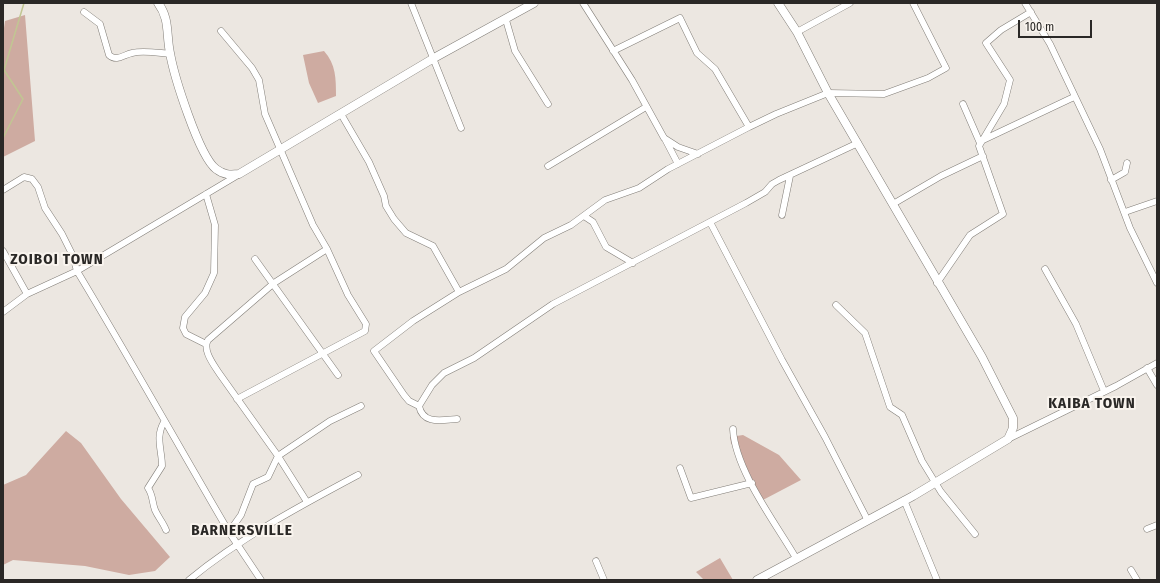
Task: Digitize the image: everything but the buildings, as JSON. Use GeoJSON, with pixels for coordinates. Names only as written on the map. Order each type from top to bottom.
{"type":"FeatureCollection","features":[{"type":"Feature","properties":{"kind":"main road"},"geometry":{"type":"LineString","coordinates":[[158,3],[165,13],[170,54],[182,97],[209,161],[216,169],[227,175],[239,174],[434,58],[506,20],[534,3]]}},
{"type":"Feature","properties":{"kind":"main road"},"geometry":{"type":"LineString","coordinates":[[758,580],[904,500],[1008,439],[1013,428],[1013,418],[982,357],[937,283],[828,93],[797,32],[778,3]]}},
{"type":"Feature","properties":{"kind":"street"},"geometry":{"type":"LineString","coordinates":[[411,3],[461,128]]}},
{"type":"Feature","properties":{"kind":"street"},"geometry":{"type":"LineString","coordinates":[[583,3],[613,51],[678,164]]}},
{"type":"Feature","properties":{"kind":"street"},"geometry":{"type":"LineString","coordinates":[[797,32],[850,3]]}},
{"type":"Feature","properties":{"kind":"street"},"geometry":{"type":"LineString","coordinates":[[419,406],[409,401],[404,395],[374,351],[413,321],[459,292],[506,269],[544,238],[554,234],[584,216],[605,200],[639,188],[678,164],[776,114],[828,93],[884,94],[928,78],[946,68],[913,3]]}},
{"type":"Feature","properties":{"kind":"street"},"geometry":{"type":"LineString","coordinates":[[1027,4],[1050,44],[1100,149],[1130,228],[1157,283]]}},
{"type":"Feature","properties":{"kind":"street"},"geometry":{"type":"LineString","coordinates":[[84,12],[100,24],[109,55],[112,59],[118,59],[133,52],[170,54]]}},
{"type":"Feature","properties":{"kind":"street"},"geometry":{"type":"LineString","coordinates":[[981,142],[1004,104],[1010,80],[987,45],[987,40],[1031,12]]}},
{"type":"Feature","properties":{"kind":"street"},"geometry":{"type":"LineString","coordinates":[[613,51],[680,18],[697,53],[715,69],[749,127]]}},
{"type":"Feature","properties":{"kind":"street"},"geometry":{"type":"LineString","coordinates":[[506,20],[515,51],[548,104]]}},
{"type":"Feature","properties":{"kind":"street"},"geometry":{"type":"LineString","coordinates":[[221,32],[252,68],[259,80],[265,114],[280,151],[313,225],[327,249],[348,295],[366,328],[365,331],[237,399]]}},
{"type":"Feature","properties":{"kind":"street"},"geometry":{"type":"LineString","coordinates":[[981,142],[1074,97]]}},
{"type":"Feature","properties":{"kind":"street"},"geometry":{"type":"LineString","coordinates":[[937,283],[970,235],[1003,214],[983,156],[981,142],[963,104]]}},
{"type":"Feature","properties":{"kind":"street"},"geometry":{"type":"LineString","coordinates":[[548,166],[646,107]]}},
{"type":"Feature","properties":{"kind":"street"},"geometry":{"type":"LineString","coordinates":[[341,114],[369,162],[384,196],[386,206],[394,219],[406,234],[433,246],[459,292]]}},
{"type":"Feature","properties":{"kind":"street"},"geometry":{"type":"LineString","coordinates":[[664,138],[678,147],[698,154]]}},
{"type":"Feature","properties":{"kind":"street"},"geometry":{"type":"LineString","coordinates":[[458,419],[444,421],[429,419],[421,414],[419,406],[432,385],[444,374],[474,358],[553,304],[765,192],[772,184],[779,180],[858,143]]}},
{"type":"Feature","properties":{"kind":"street"},"geometry":{"type":"LineString","coordinates":[[893,204],[941,176],[983,156]]}},
{"type":"Feature","properties":{"kind":"street"},"geometry":{"type":"LineString","coordinates":[[1111,180],[1125,172],[1127,163]]}},
{"type":"Feature","properties":{"kind":"street"},"geometry":{"type":"LineString","coordinates":[[3,312],[27,294],[77,271],[148,230],[239,174]]}},
{"type":"Feature","properties":{"kind":"street"},"geometry":{"type":"LineString","coordinates":[[782,215],[790,176]]}},
{"type":"Feature","properties":{"kind":"street"},"geometry":{"type":"LineString","coordinates":[[3,190],[24,177],[32,179],[38,187],[45,208],[62,234],[77,271],[137,371],[164,422],[229,532],[261,580]]}},
{"type":"Feature","properties":{"kind":"street"},"geometry":{"type":"LineString","coordinates":[[206,194],[215,225],[214,273],[205,293],[185,317],[184,328],[186,334],[206,344],[211,361],[278,456],[307,502]]}},
{"type":"Feature","properties":{"kind":"street"},"geometry":{"type":"LineString","coordinates":[[1125,212],[1157,201]]}},
{"type":"Feature","properties":{"kind":"street"},"geometry":{"type":"LineString","coordinates":[[584,216],[593,222],[606,247],[633,263]]}},
{"type":"Feature","properties":{"kind":"street"},"geometry":{"type":"LineString","coordinates":[[710,222],[867,519]]}},
{"type":"Feature","properties":{"kind":"street"},"geometry":{"type":"LineString","coordinates":[[206,344],[274,283],[327,249]]}},
{"type":"Feature","properties":{"kind":"street"},"geometry":{"type":"LineString","coordinates":[[3,251],[27,294]]}},
{"type":"Feature","properties":{"kind":"street"},"geometry":{"type":"LineString","coordinates":[[255,259],[274,283],[338,375]]}},
{"type":"Feature","properties":{"kind":"street"},"geometry":{"type":"LineString","coordinates":[[1045,270],[1076,324],[1104,391]]}},
{"type":"Feature","properties":{"kind":"street"},"geometry":{"type":"LineString","coordinates":[[836,305],[865,333],[890,407],[902,415],[922,461],[953,510],[975,534]]}},
{"type":"Feature","properties":{"kind":"street"},"geometry":{"type":"LineString","coordinates":[[1008,439],[1157,363]]}},
{"type":"Feature","properties":{"kind":"street"},"geometry":{"type":"LineString","coordinates":[[1147,368],[1157,384]]}},
{"type":"Feature","properties":{"kind":"street"},"geometry":{"type":"LineString","coordinates":[[229,532],[240,515],[253,484],[268,477],[278,456],[330,421],[361,406]]}},
{"type":"Feature","properties":{"kind":"street"},"geometry":{"type":"LineString","coordinates":[[164,422],[160,430],[159,442],[162,466],[155,481],[148,488],[151,493],[155,510],[163,521],[166,530]]}},
{"type":"Feature","properties":{"kind":"street"},"geometry":{"type":"LineString","coordinates":[[733,429],[737,452],[752,483],[796,558]]}},
{"type":"Feature","properties":{"kind":"street"},"geometry":{"type":"LineString","coordinates":[[680,468],[691,498],[752,483]]}},
{"type":"Feature","properties":{"kind":"street"},"geometry":{"type":"LineString","coordinates":[[189,580],[237,545],[307,502],[358,475]]}},
{"type":"Feature","properties":{"kind":"street"},"geometry":{"type":"LineString","coordinates":[[904,500],[937,580]]}},
{"type":"Feature","properties":{"kind":"street"},"geometry":{"type":"LineString","coordinates":[[1147,529],[1157,525]]}},
{"type":"Feature","properties":{"kind":"street"},"geometry":{"type":"LineString","coordinates":[[596,561],[604,580]]}},
{"type":"Feature","properties":{"kind":"street"},"geometry":{"type":"LineString","coordinates":[[1131,570],[1137,580]]}},
{"type":"Feature","properties":{"kind":"shaded area"},"geometry":{"type":"Polygon","coordinates":[[[25,15],[35,141],[3,157],[3,35],[5,21],[25,15]]]}},
{"type":"Feature","properties":{"kind":"shaded area"},"geometry":{"type":"Polygon","coordinates":[[[324,51],[333,66],[336,96],[318,103],[309,83],[303,55],[324,51]]]}},
{"type":"Feature","properties":{"kind":"shaded area"},"geometry":{"type":"Polygon","coordinates":[[[66,431],[81,443],[121,499],[170,557],[155,571],[129,575],[85,566],[13,560],[3,565],[3,485],[26,475],[66,431]]]}},
{"type":"Feature","properties":{"kind":"shaded area"},"geometry":{"type":"Polygon","coordinates":[[[743,435],[779,455],[801,480],[761,501],[731,443],[730,437],[743,435]]]}},
{"type":"Feature","properties":{"kind":"shaded area"},"geometry":{"type":"Polygon","coordinates":[[[720,558],[733,580],[704,580],[696,572],[720,558]]]}},
{"type":"Feature","properties":{"kind":"waterway"},"geometry":{"type":"LineString","coordinates":[[3,138],[23,99],[4,70],[24,3]]}},
{"type":"Feature","properties":{"kind":"district","name":"ZOIBOI TOWN"},"geometry":{"type":"Point","coordinates":[57,260]}},
{"type":"Feature","properties":{"kind":"district","name":"KAIBA TOWN"},"geometry":{"type":"Point","coordinates":[1092,404]}},
{"type":"Feature","properties":{"kind":"district","name":"BARNERSVILLE"},"geometry":{"type":"Point","coordinates":[242,531]}}]}
